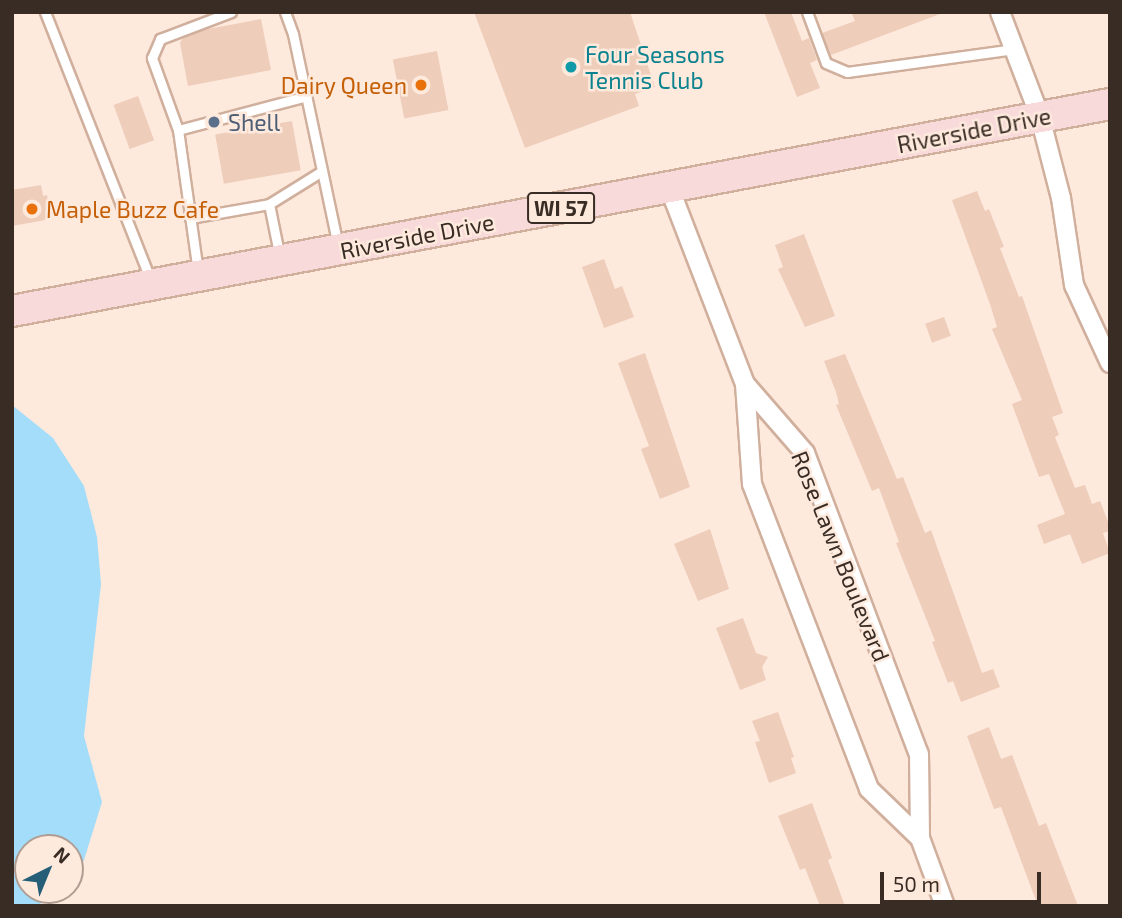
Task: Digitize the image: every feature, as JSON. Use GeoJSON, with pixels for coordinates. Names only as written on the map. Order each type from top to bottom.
{"type":"FeatureCollection","features":[{"type":"Feature","properties":{"kind":"main road","name":"Riverside Drive"},"geometry":{"type":"LineString","coordinates":[[12,311],[1110,104]]}},
{"type":"Feature","properties":{"kind":"street"},"geometry":{"type":"LineString","coordinates":[[1000,12],[1041,117],[1061,198],[1073,285],[1110,363]]}},
{"type":"Feature","properties":{"kind":"street","name":"Rose Lawn Boulevard"},"geometry":{"type":"LineString","coordinates":[[669,187],[745,384],[805,453],[919,754],[920,838],[945,906]]}},
{"type":"Feature","properties":{"kind":"street"},"geometry":{"type":"LineString","coordinates":[[745,384],[752,484],[869,789],[920,838]]}},
{"type":"Feature","properties":{"kind":"lane"},"geometry":{"type":"LineString","coordinates":[[45,12],[152,285]]}},
{"type":"Feature","properties":{"kind":"lane"},"geometry":{"type":"LineString","coordinates":[[199,277],[178,130],[152,58],[160,39],[231,12]]}},
{"type":"Feature","properties":{"kind":"lane"},"geometry":{"type":"LineString","coordinates":[[285,12],[293,34],[339,251]]}},
{"type":"Feature","properties":{"kind":"lane"},"geometry":{"type":"LineString","coordinates":[[807,12],[826,63],[847,72],[1014,49]]}},
{"type":"Feature","properties":{"kind":"lane"},"geometry":{"type":"LineString","coordinates":[[178,130],[306,96]]}},
{"type":"Feature","properties":{"kind":"lane"},"geometry":{"type":"LineString","coordinates":[[190,218],[269,204],[323,171]]}},
{"type":"Feature","properties":{"kind":"lane"},"geometry":{"type":"LineString","coordinates":[[269,204],[281,262]]}},
{"type":"Feature","properties":{"kind":"water"},"geometry":{"type":"Polygon","coordinates":[[[12,405],[53,438],[84,486],[97,537],[101,584],[84,736],[102,802],[84,860],[84,834],[14,834],[14,904],[40,904],[12,906],[12,405]]]}},
{"type":"Feature","properties":{"kind":"building","name":"Four Seasons Tennis Club"},"geometry":{"type":"Polygon","coordinates":[[[474,12],[630,12],[655,87],[635,94],[639,106],[525,148],[474,12]]]}},
{"type":"Feature","properties":{"kind":"building"},"geometry":{"type":"Polygon","coordinates":[[[764,12],[791,12],[802,41],[809,38],[817,60],[810,63],[820,88],[797,97],[764,12]]]}},
{"type":"Feature","properties":{"kind":"building"},"geometry":{"type":"Polygon","coordinates":[[[851,12],[940,14],[831,55],[822,33],[855,21],[851,12]]]}},
{"type":"Feature","properties":{"kind":"building"},"geometry":{"type":"Polygon","coordinates":[[[261,19],[271,70],[188,86],[180,43],[183,38],[203,30],[261,19]]]}},
{"type":"Feature","properties":{"kind":"building","name":"Dairy Queen"},"geometry":{"type":"Polygon","coordinates":[[[437,51],[448,110],[404,118],[393,60],[437,51]]]}},
{"type":"Feature","properties":{"kind":"building"},"geometry":{"type":"Polygon","coordinates":[[[138,96],[154,140],[130,149],[114,105],[138,96]]]}},
{"type":"Feature","properties":{"kind":"building"},"geometry":{"type":"Polygon","coordinates":[[[292,121],[301,170],[224,184],[215,135],[292,121]]]}},
{"type":"Feature","properties":{"kind":"building"},"geometry":{"type":"Polygon","coordinates":[[[41,185],[43,196],[47,195],[51,219],[12,226],[12,190],[41,185]]]}},
{"type":"Feature","properties":{"kind":"building"},"geometry":{"type":"Polygon","coordinates":[[[977,191],[985,211],[989,209],[1004,247],[1000,248],[1019,297],[1022,296],[1063,413],[1052,417],[1059,435],[1055,437],[1075,488],[1085,485],[1092,504],[1100,501],[1110,527],[1110,531],[1103,533],[1110,553],[1082,564],[1070,534],[1044,544],[1037,525],[1065,514],[1049,474],[1039,477],[1012,404],[1022,400],[992,329],[997,327],[991,307],[952,200],[977,191]]]}},
{"type":"Feature","properties":{"kind":"building"},"geometry":{"type":"Polygon","coordinates":[[[804,234],[835,316],[805,327],[778,269],[783,267],[775,245],[804,234]]]}},
{"type":"Feature","properties":{"kind":"building"},"geometry":{"type":"Polygon","coordinates":[[[604,259],[615,289],[622,286],[634,317],[604,328],[582,267],[604,259]]]}},
{"type":"Feature","properties":{"kind":"building"},"geometry":{"type":"Polygon","coordinates":[[[944,317],[951,336],[932,343],[925,324],[944,317]]]}},
{"type":"Feature","properties":{"kind":"building"},"geometry":{"type":"Polygon","coordinates":[[[645,353],[690,487],[660,499],[641,449],[649,446],[618,363],[645,353]]]}},
{"type":"Feature","properties":{"kind":"building"},"geometry":{"type":"Polygon","coordinates":[[[845,354],[897,479],[903,477],[925,533],[931,530],[982,673],[993,669],[1000,687],[961,702],[953,681],[948,683],[932,642],[935,641],[896,543],[899,542],[879,488],[872,491],[836,405],[839,404],[836,392],[824,361],[845,354]]]}},
{"type":"Feature","properties":{"kind":"building"},"geometry":{"type":"Polygon","coordinates":[[[710,529],[729,589],[698,601],[674,544],[710,529]]]}},
{"type":"Feature","properties":{"kind":"building"},"geometry":{"type":"Polygon","coordinates":[[[743,618],[756,653],[768,657],[762,667],[766,680],[740,690],[716,628],[743,618]]]}},
{"type":"Feature","properties":{"kind":"building"},"geometry":{"type":"Polygon","coordinates":[[[778,712],[794,757],[791,758],[796,773],[769,783],[755,742],[760,741],[752,721],[778,712]]]}},
{"type":"Feature","properties":{"kind":"building"},"geometry":{"type":"Polygon","coordinates":[[[989,727],[1001,759],[1012,755],[1039,826],[1046,823],[1078,906],[1038,906],[1001,807],[994,809],[967,736],[989,727]]]}},
{"type":"Feature","properties":{"kind":"building"},"geometry":{"type":"Polygon","coordinates":[[[812,803],[832,858],[828,860],[845,906],[820,906],[805,868],[800,870],[778,816],[812,803]]]}},
{"type":"Feature","properties":{"kind":"place","name":"Four Seasons Tennis Club"},"geometry":{"type":"Point","coordinates":[571,67]}},
{"type":"Feature","properties":{"kind":"place","name":"Dairy Queen"},"geometry":{"type":"Point","coordinates":[421,85]}},
{"type":"Feature","properties":{"kind":"place","name":"Shell"},"geometry":{"type":"Point","coordinates":[214,122]}},
{"type":"Feature","properties":{"kind":"place","name":"Maple Buzz Cafe"},"geometry":{"type":"Point","coordinates":[32,209]}}]}
